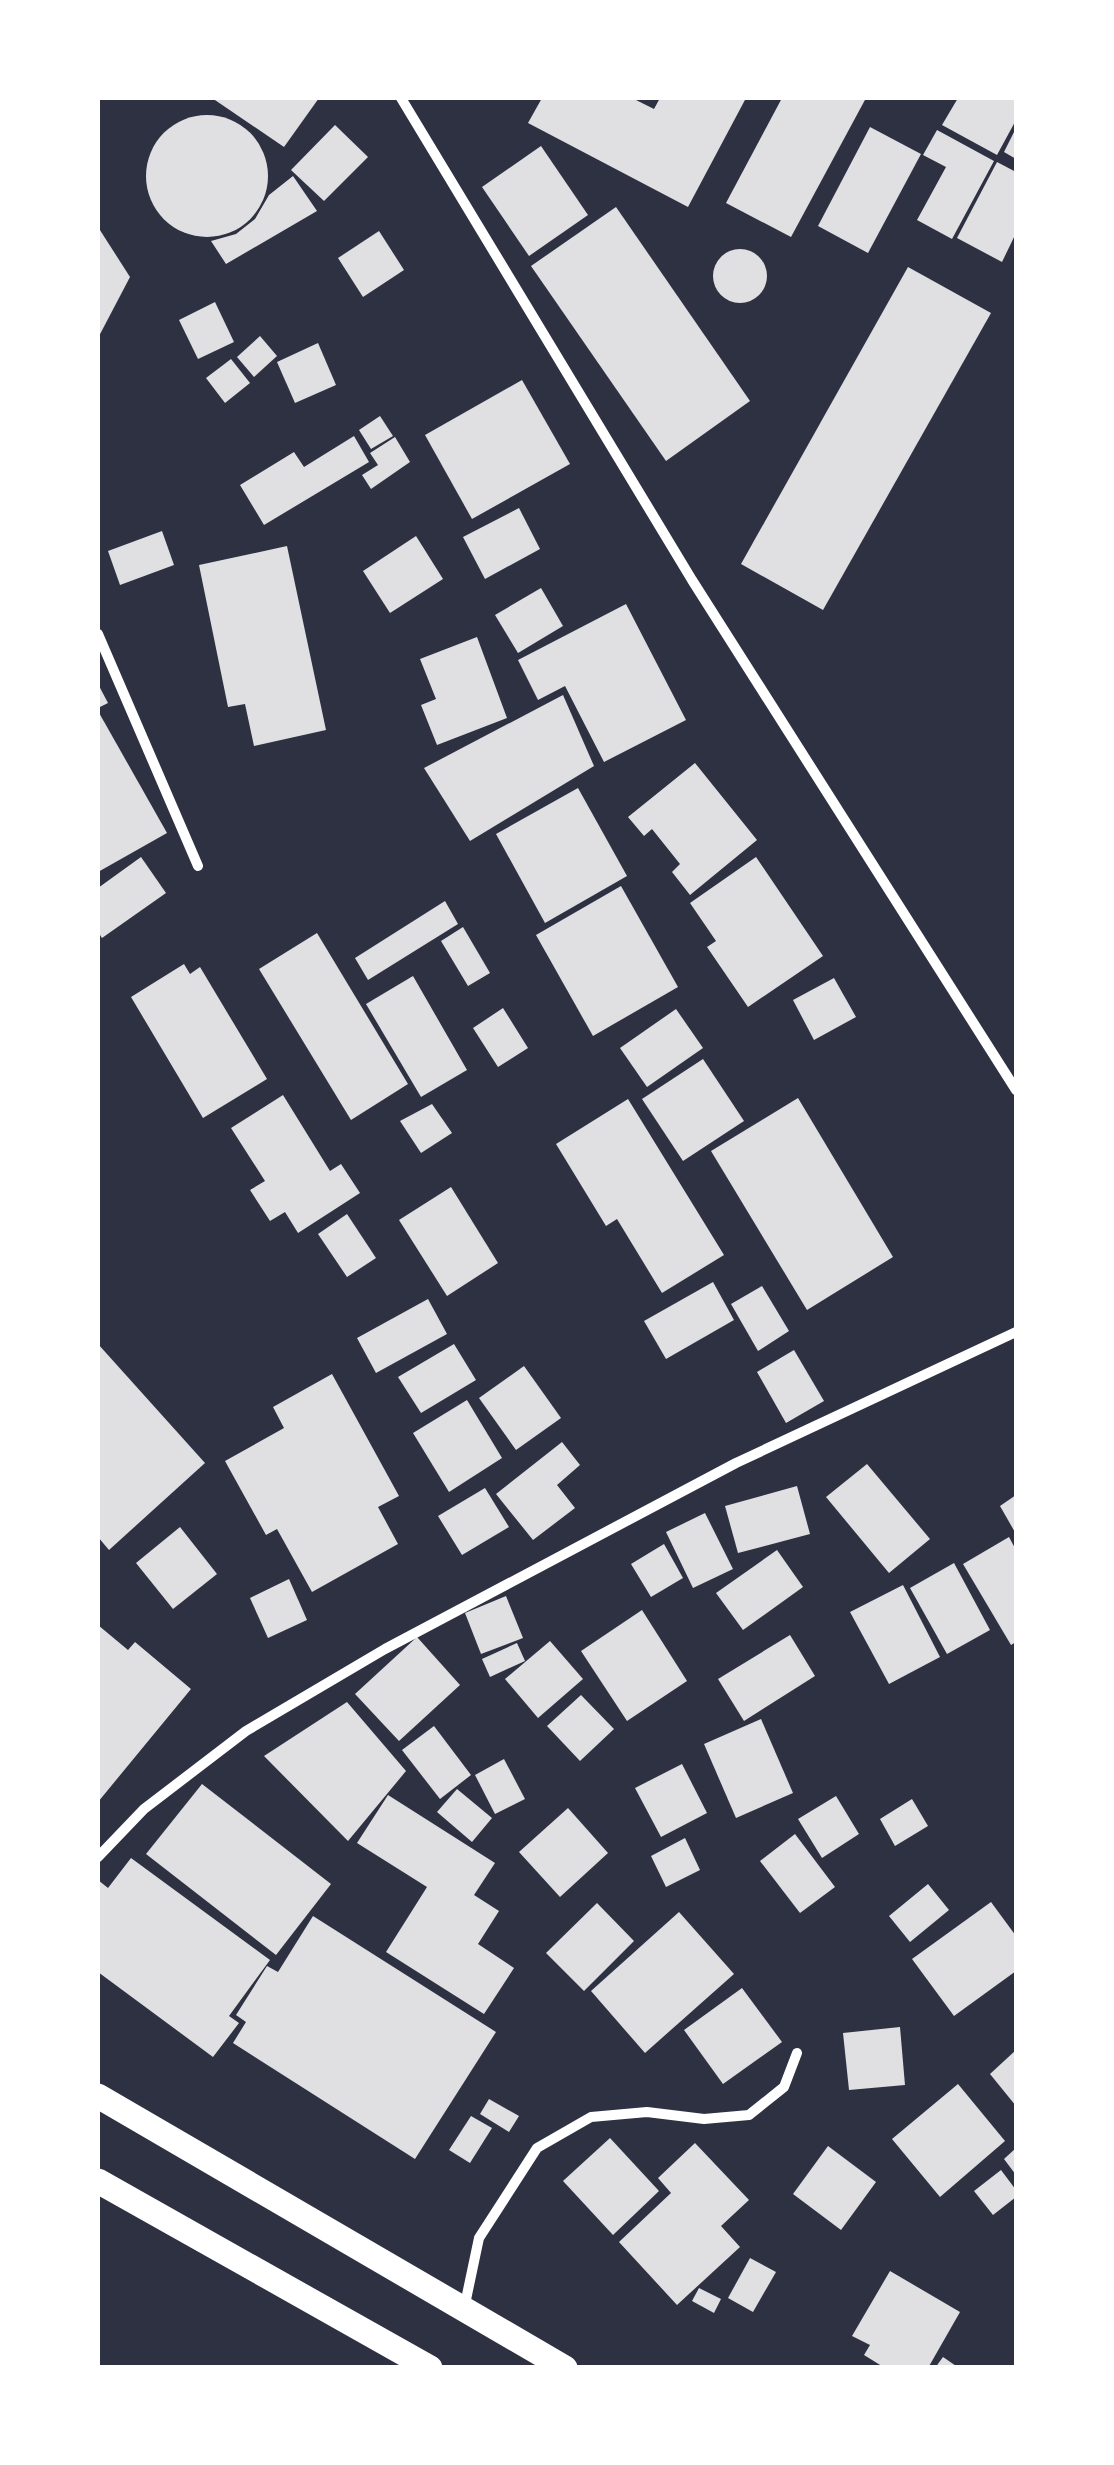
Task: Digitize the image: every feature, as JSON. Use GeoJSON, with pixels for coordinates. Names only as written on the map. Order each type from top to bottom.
{"type":"FeatureCollection","features":[{"type":"Feature","properties":{"kind":"main road"},"geometry":{"type":"LineString","coordinates":[[98,2096],[564,2368]]}},
{"type":"Feature","properties":{"kind":"main road"},"geometry":{"type":"LineString","coordinates":[[98,2180],[430,2368]]}},
{"type":"Feature","properties":{"kind":"street"},"geometry":{"type":"LineString","coordinates":[[402,98],[692,580],[1016,1090]]}},
{"type":"Feature","properties":{"kind":"street"},"geometry":{"type":"LineString","coordinates":[[98,634],[198,866]]}},
{"type":"Feature","properties":{"kind":"street"},"geometry":{"type":"LineString","coordinates":[[98,1857],[144,1809],[246,1730],[384,1649],[736,1464],[1016,1332]]}},
{"type":"Feature","properties":{"kind":"street"},"geometry":{"type":"LineString","coordinates":[[464,2310],[479,2238],[537,2148],[591,2118],[647,2112],[704,2119],[749,2115],[784,2087],[797,2053]]}},
{"type":"Feature","properties":{"kind":"building"},"geometry":{"type":"Polygon","coordinates":[[[212,98],[319,98],[284,147],[212,98]]]}},
{"type":"Feature","properties":{"kind":"building"},"geometry":{"type":"Polygon","coordinates":[[[542,98],[632,98],[654,109],[660,98],[746,98],[688,207],[528,123],[542,98]]]}},
{"type":"Feature","properties":{"kind":"building"},"geometry":{"type":"Polygon","coordinates":[[[782,98],[866,98],[791,237],[726,203],[782,98]]]}},
{"type":"Feature","properties":{"kind":"building"},"geometry":{"type":"Polygon","coordinates":[[[958,98],[1016,98],[1016,120],[997,155],[942,125],[958,98]]]}},
{"type":"Feature","properties":{"kind":"building"},"geometry":{"type":"Polygon","coordinates":[[[207,115],[230,120],[250,133],[263,153],[268,176],[263,199],[250,219],[230,232],[207,237],[184,232],[164,219],[151,199],[146,176],[151,153],[164,133],[184,120],[207,115]]]}},
{"type":"Feature","properties":{"kind":"building"},"geometry":{"type":"Polygon","coordinates":[[[335,125],[368,157],[324,201],[291,170],[335,125]]]}},
{"type":"Feature","properties":{"kind":"building"},"geometry":{"type":"Polygon","coordinates":[[[870,127],[921,154],[868,253],[818,226],[870,127]]]}},
{"type":"Feature","properties":{"kind":"building"},"geometry":{"type":"Polygon","coordinates":[[[1016,128],[1016,159],[1004,152],[1016,128]]]}},
{"type":"Feature","properties":{"kind":"building"},"geometry":{"type":"Polygon","coordinates":[[[937,130],[994,161],[952,239],[917,220],[946,167],[923,155],[937,130]]]}},
{"type":"Feature","properties":{"kind":"building"},"geometry":{"type":"Polygon","coordinates":[[[541,146],[588,215],[529,256],[482,187],[541,146]]]}},
{"type":"Feature","properties":{"kind":"building"},"geometry":{"type":"Polygon","coordinates":[[[997,162],[1016,172],[1016,233],[1002,262],[957,238],[997,162]]]}},
{"type":"Feature","properties":{"kind":"building"},"geometry":{"type":"Polygon","coordinates":[[[293,176],[317,211],[226,264],[211,241],[236,234],[255,219],[269,195],[293,176]]]}},
{"type":"Feature","properties":{"kind":"building"},"geometry":{"type":"Polygon","coordinates":[[[616,207],[750,401],[666,461],[531,266],[616,207]]]}},
{"type":"Feature","properties":{"kind":"building"},"geometry":{"type":"Polygon","coordinates":[[[98,227],[130,277],[98,338],[98,227]]]}},
{"type":"Feature","properties":{"kind":"building"},"geometry":{"type":"Polygon","coordinates":[[[379,231],[404,270],[363,297],[338,258],[379,231]]]}},
{"type":"Feature","properties":{"kind":"building"},"geometry":{"type":"Polygon","coordinates":[[[740,249],[759,257],[767,276],[759,295],[740,303],[721,295],[713,276],[721,257],[740,249]]]}},
{"type":"Feature","properties":{"kind":"building"},"geometry":{"type":"Polygon","coordinates":[[[908,267],[991,313],[823,610],[741,564],[908,267]]]}},
{"type":"Feature","properties":{"kind":"building"},"geometry":{"type":"Polygon","coordinates":[[[215,302],[234,342],[198,359],[179,320],[215,302]]]}},
{"type":"Feature","properties":{"kind":"building"},"geometry":{"type":"Polygon","coordinates":[[[260,336],[277,356],[254,377],[237,357],[260,336]]]}},
{"type":"Feature","properties":{"kind":"building"},"geometry":{"type":"Polygon","coordinates":[[[318,343],[336,385],[295,403],[277,362],[318,343]]]}},
{"type":"Feature","properties":{"kind":"building"},"geometry":{"type":"Polygon","coordinates":[[[231,359],[250,383],[225,403],[206,378],[231,359]]]}},
{"type":"Feature","properties":{"kind":"building"},"geometry":{"type":"Polygon","coordinates":[[[522,380],[570,464],[472,519],[425,435],[522,380]]]}},
{"type":"Feature","properties":{"kind":"building"},"geometry":{"type":"Polygon","coordinates":[[[380,416],[393,436],[371,449],[359,430],[380,416]]]}},
{"type":"Feature","properties":{"kind":"building"},"geometry":{"type":"Polygon","coordinates":[[[354,436],[369,462],[264,525],[240,485],[294,452],[304,467],[354,436]]]}},
{"type":"Feature","properties":{"kind":"building"},"geometry":{"type":"Polygon","coordinates":[[[395,437],[410,462],[371,489],[362,475],[378,465],[370,453],[395,437]]]}},
{"type":"Feature","properties":{"kind":"building"},"geometry":{"type":"Polygon","coordinates":[[[519,508],[540,549],[485,579],[463,537],[519,508]]]}},
{"type":"Feature","properties":{"kind":"building"},"geometry":{"type":"Polygon","coordinates":[[[162,531],[174,565],[120,585],[108,551],[162,531]]]}},
{"type":"Feature","properties":{"kind":"building"},"geometry":{"type":"Polygon","coordinates":[[[416,536],[443,579],[390,613],[363,571],[416,536]]]}},
{"type":"Feature","properties":{"kind":"building"},"geometry":{"type":"Polygon","coordinates":[[[287,546],[326,730],[254,746],[245,704],[228,707],[199,565],[287,546]]]}},
{"type":"Feature","properties":{"kind":"building"},"geometry":{"type":"Polygon","coordinates":[[[541,588],[563,626],[518,653],[495,615],[541,588]]]}},
{"type":"Feature","properties":{"kind":"building"},"geometry":{"type":"Polygon","coordinates":[[[626,604],[686,720],[604,762],[565,686],[538,700],[518,660],[626,604]]]}},
{"type":"Feature","properties":{"kind":"building"},"geometry":{"type":"Polygon","coordinates":[[[477,637],[507,718],[437,745],[421,705],[436,699],[420,659],[477,637]]]}},
{"type":"Feature","properties":{"kind":"building"},"geometry":{"type":"Polygon","coordinates":[[[98,684],[108,703],[98,708],[98,684]]]}},
{"type":"Feature","properties":{"kind":"building"},"geometry":{"type":"Polygon","coordinates":[[[563,695],[594,766],[470,841],[424,768],[563,695]]]}},
{"type":"Feature","properties":{"kind":"building"},"geometry":{"type":"Polygon","coordinates":[[[98,711],[167,833],[98,872],[98,711]]]}},
{"type":"Feature","properties":{"kind":"building"},"geometry":{"type":"Polygon","coordinates":[[[695,763],[757,840],[690,895],[672,872],[680,864],[652,829],[644,836],[628,817],[695,763]]]}},
{"type":"Feature","properties":{"kind":"building"},"geometry":{"type":"Polygon","coordinates":[[[578,788],[627,876],[545,923],[496,834],[578,788]]]}},
{"type":"Feature","properties":{"kind":"building"},"geometry":{"type":"Polygon","coordinates":[[[141,857],[166,893],[102,938],[98,932],[98,888],[141,857]]]}},
{"type":"Feature","properties":{"kind":"building"},"geometry":{"type":"Polygon","coordinates":[[[756,857],[823,956],[748,1007],[707,947],[716,941],[690,903],[756,857]]]}},
{"type":"Feature","properties":{"kind":"building"},"geometry":{"type":"Polygon","coordinates":[[[621,886],[678,987],[593,1036],[536,935],[621,886]]]}},
{"type":"Feature","properties":{"kind":"building"},"geometry":{"type":"Polygon","coordinates":[[[445,901],[458,924],[368,980],[355,958],[445,901]]]}},
{"type":"Feature","properties":{"kind":"building"},"geometry":{"type":"Polygon","coordinates":[[[463,927],[490,973],[468,986],[441,941],[463,927]]]}},
{"type":"Feature","properties":{"kind":"building"},"geometry":{"type":"Polygon","coordinates":[[[317,933],[408,1084],[351,1120],[259,969],[317,933]]]}},
{"type":"Feature","properties":{"kind":"building"},"geometry":{"type":"Polygon","coordinates":[[[184,964],[190,974],[200,967],[267,1079],[203,1118],[131,997],[184,964]]]}},
{"type":"Feature","properties":{"kind":"building"},"geometry":{"type":"Polygon","coordinates":[[[413,976],[467,1070],[421,1097],[366,1004],[413,976]]]}},
{"type":"Feature","properties":{"kind":"building"},"geometry":{"type":"Polygon","coordinates":[[[834,978],[856,1017],[814,1040],[793,1000],[834,978]]]}},
{"type":"Feature","properties":{"kind":"building"},"geometry":{"type":"Polygon","coordinates":[[[503,1008],[528,1048],[498,1067],[473,1028],[503,1008]]]}},
{"type":"Feature","properties":{"kind":"building"},"geometry":{"type":"Polygon","coordinates":[[[676,1009],[703,1048],[647,1087],[620,1048],[676,1009]]]}},
{"type":"Feature","properties":{"kind":"building"},"geometry":{"type":"Polygon","coordinates":[[[703,1059],[744,1121],[683,1161],[642,1099],[703,1059]]]}},
{"type":"Feature","properties":{"kind":"building"},"geometry":{"type":"Polygon","coordinates":[[[283,1095],[330,1171],[341,1164],[360,1193],[298,1233],[285,1212],[270,1221],[250,1190],[265,1181],[231,1128],[283,1095]]]}},
{"type":"Feature","properties":{"kind":"building"},"geometry":{"type":"Polygon","coordinates":[[[798,1098],[893,1257],[807,1310],[711,1151],[798,1098]]]}},
{"type":"Feature","properties":{"kind":"building"},"geometry":{"type":"Polygon","coordinates":[[[628,1099],[724,1255],[662,1293],[617,1219],[606,1226],[556,1144],[628,1099]]]}},
{"type":"Feature","properties":{"kind":"building"},"geometry":{"type":"Polygon","coordinates":[[[432,1104],[452,1133],[421,1153],[400,1121],[432,1104]]]}},
{"type":"Feature","properties":{"kind":"building"},"geometry":{"type":"Polygon","coordinates":[[[451,1187],[498,1263],[447,1296],[399,1220],[451,1187]]]}},
{"type":"Feature","properties":{"kind":"building"},"geometry":{"type":"Polygon","coordinates":[[[347,1214],[376,1258],[347,1277],[318,1234],[347,1214]]]}},
{"type":"Feature","properties":{"kind":"building"},"geometry":{"type":"Polygon","coordinates":[[[713,1282],[734,1320],[666,1359],[644,1321],[713,1282]]]}},
{"type":"Feature","properties":{"kind":"building"},"geometry":{"type":"Polygon","coordinates":[[[762,1286],[789,1331],[758,1351],[731,1304],[762,1286]]]}},
{"type":"Feature","properties":{"kind":"building"},"geometry":{"type":"Polygon","coordinates":[[[428,1299],[447,1334],[376,1373],[357,1338],[428,1299]]]}},
{"type":"Feature","properties":{"kind":"building"},"geometry":{"type":"Polygon","coordinates":[[[98,1344],[205,1463],[109,1550],[98,1537],[98,1344]]]}},
{"type":"Feature","properties":{"kind":"building"},"geometry":{"type":"Polygon","coordinates":[[[454,1344],[476,1380],[421,1413],[398,1377],[454,1344]]]}},
{"type":"Feature","properties":{"kind":"building"},"geometry":{"type":"Polygon","coordinates":[[[794,1350],[824,1401],[786,1423],[757,1372],[794,1350]]]}},
{"type":"Feature","properties":{"kind":"building"},"geometry":{"type":"Polygon","coordinates":[[[524,1366],[561,1418],[516,1450],[479,1398],[524,1366]]]}},
{"type":"Feature","properties":{"kind":"building"},"geometry":{"type":"Polygon","coordinates":[[[332,1374],[399,1496],[378,1507],[398,1544],[312,1592],[277,1529],[266,1535],[225,1461],[284,1428],[273,1407],[332,1374]]]}},
{"type":"Feature","properties":{"kind":"building"},"geometry":{"type":"Polygon","coordinates":[[[467,1400],[502,1458],[449,1492],[413,1433],[467,1400]]]}},
{"type":"Feature","properties":{"kind":"building"},"geometry":{"type":"Polygon","coordinates":[[[562,1442],[580,1465],[557,1485],[575,1508],[533,1540],[496,1494],[562,1442]]]}},
{"type":"Feature","properties":{"kind":"building"},"geometry":{"type":"Polygon","coordinates":[[[867,1464],[930,1539],[889,1573],[826,1497],[867,1464]]]}},
{"type":"Feature","properties":{"kind":"building"},"geometry":{"type":"Polygon","coordinates":[[[797,1486],[810,1534],[738,1553],[725,1506],[797,1486]]]}},
{"type":"Feature","properties":{"kind":"building"},"geometry":{"type":"Polygon","coordinates":[[[485,1488],[509,1527],[462,1555],[438,1516],[485,1488]]]}},
{"type":"Feature","properties":{"kind":"building"},"geometry":{"type":"Polygon","coordinates":[[[1016,1495],[1016,1534],[1000,1506],[1016,1495]]]}},
{"type":"Feature","properties":{"kind":"building"},"geometry":{"type":"Polygon","coordinates":[[[705,1513],[733,1569],[693,1588],[666,1532],[705,1513]]]}},
{"type":"Feature","properties":{"kind":"building"},"geometry":{"type":"Polygon","coordinates":[[[180,1527],[217,1574],[173,1609],[136,1563],[180,1527]]]}},
{"type":"Feature","properties":{"kind":"building"},"geometry":{"type":"Polygon","coordinates":[[[1009,1537],[1016,1550],[1016,1642],[1011,1645],[963,1564],[1009,1537]]]}},
{"type":"Feature","properties":{"kind":"building"},"geometry":{"type":"Polygon","coordinates":[[[664,1544],[683,1578],[651,1597],[631,1564],[664,1544]]]}},
{"type":"Feature","properties":{"kind":"building"},"geometry":{"type":"Polygon","coordinates":[[[777,1550],[803,1587],[743,1630],[716,1593],[777,1550]]]}},
{"type":"Feature","properties":{"kind":"building"},"geometry":{"type":"Polygon","coordinates":[[[954,1563],[990,1630],[947,1654],[910,1588],[954,1563]]]}},
{"type":"Feature","properties":{"kind":"building"},"geometry":{"type":"Polygon","coordinates":[[[289,1579],[307,1620],[268,1638],[250,1598],[289,1579]]]}},
{"type":"Feature","properties":{"kind":"building"},"geometry":{"type":"Polygon","coordinates":[[[903,1585],[940,1657],[889,1684],[850,1612],[903,1585]]]}},
{"type":"Feature","properties":{"kind":"building"},"geometry":{"type":"Polygon","coordinates":[[[506,1596],[523,1638],[481,1654],[465,1613],[506,1596]]]}},
{"type":"Feature","properties":{"kind":"building"},"geometry":{"type":"Polygon","coordinates":[[[642,1610],[687,1681],[627,1721],[581,1651],[642,1610]]]}},
{"type":"Feature","properties":{"kind":"building"},"geometry":{"type":"Polygon","coordinates":[[[98,1625],[128,1650],[135,1642],[191,1689],[98,1802],[98,1625]]]}},
{"type":"Feature","properties":{"kind":"building"},"geometry":{"type":"Polygon","coordinates":[[[790,1635],[815,1676],[744,1721],[718,1679],[790,1635]]]}},
{"type":"Feature","properties":{"kind":"building"},"geometry":{"type":"Polygon","coordinates":[[[417,1637],[460,1685],[399,1741],[355,1694],[417,1637]]]}},
{"type":"Feature","properties":{"kind":"building"},"geometry":{"type":"Polygon","coordinates":[[[550,1641],[583,1679],[538,1718],[505,1679],[550,1641]]]}},
{"type":"Feature","properties":{"kind":"building"},"geometry":{"type":"Polygon","coordinates":[[[517,1643],[525,1661],[490,1677],[482,1659],[517,1643]]]}},
{"type":"Feature","properties":{"kind":"building"},"geometry":{"type":"Polygon","coordinates":[[[581,1695],[614,1729],[580,1761],[547,1726],[581,1695]]]}},
{"type":"Feature","properties":{"kind":"building"},"geometry":{"type":"Polygon","coordinates":[[[347,1702],[406,1771],[348,1841],[264,1756],[347,1702]]]}},
{"type":"Feature","properties":{"kind":"building"},"geometry":{"type":"Polygon","coordinates":[[[761,1719],[793,1793],[736,1818],[704,1744],[761,1719]]]}},
{"type":"Feature","properties":{"kind":"building"},"geometry":{"type":"Polygon","coordinates":[[[434,1726],[471,1775],[440,1799],[402,1750],[434,1726]]]}},
{"type":"Feature","properties":{"kind":"building"},"geometry":{"type":"Polygon","coordinates":[[[504,1759],[525,1799],[495,1814],[475,1775],[504,1759]]]}},
{"type":"Feature","properties":{"kind":"building"},"geometry":{"type":"Polygon","coordinates":[[[682,1764],[707,1813],[661,1837],[635,1788],[682,1764]]]}},
{"type":"Feature","properties":{"kind":"building"},"geometry":{"type":"Polygon","coordinates":[[[202,1784],[331,1884],[276,1955],[146,1854],[202,1784]]]}},
{"type":"Feature","properties":{"kind":"building"},"geometry":{"type":"Polygon","coordinates":[[[457,1789],[492,1818],[472,1842],[437,1812],[457,1789]]]}},
{"type":"Feature","properties":{"kind":"building"},"geometry":{"type":"Polygon","coordinates":[[[388,1795],[495,1863],[474,1895],[499,1911],[478,1944],[514,1968],[484,2014],[386,1952],[427,1887],[357,1843],[388,1795]]]}},
{"type":"Feature","properties":{"kind":"building"},"geometry":{"type":"Polygon","coordinates":[[[836,1796],[859,1834],[822,1858],[798,1819],[836,1796]]]}},
{"type":"Feature","properties":{"kind":"building"},"geometry":{"type":"Polygon","coordinates":[[[912,1799],[928,1826],[895,1846],[880,1819],[912,1799]]]}},
{"type":"Feature","properties":{"kind":"building"},"geometry":{"type":"Polygon","coordinates":[[[568,1808],[608,1853],[560,1897],[519,1852],[568,1808]]]}},
{"type":"Feature","properties":{"kind":"building"},"geometry":{"type":"Polygon","coordinates":[[[795,1834],[835,1887],[800,1913],[760,1861],[795,1834]]]}},
{"type":"Feature","properties":{"kind":"building"},"geometry":{"type":"Polygon","coordinates":[[[685,1838],[700,1870],[666,1887],[651,1856],[685,1838]]]}},
{"type":"Feature","properties":{"kind":"building"},"geometry":{"type":"Polygon","coordinates":[[[131,1858],[270,1960],[229,2016],[239,2023],[213,2057],[98,1972],[98,1880],[108,1888],[131,1858]]]}},
{"type":"Feature","properties":{"kind":"building"},"geometry":{"type":"Polygon","coordinates":[[[928,1884],[949,1910],[910,1942],[889,1916],[928,1884]]]}},
{"type":"Feature","properties":{"kind":"building"},"geometry":{"type":"Polygon","coordinates":[[[991,1902],[1016,1936],[1016,1971],[954,2016],[912,1959],[991,1902]]]}},
{"type":"Feature","properties":{"kind":"building"},"geometry":{"type":"Polygon","coordinates":[[[597,1903],[634,1941],[584,1991],[546,1953],[597,1903]]]}},
{"type":"Feature","properties":{"kind":"building"},"geometry":{"type":"Polygon","coordinates":[[[679,1912],[734,1974],[645,2053],[591,1991],[679,1912]]]}},
{"type":"Feature","properties":{"kind":"building"},"geometry":{"type":"Polygon","coordinates":[[[313,1916],[496,2032],[415,2159],[233,2043],[246,2022],[236,2015],[267,1966],[278,1972],[313,1916]]]}},
{"type":"Feature","properties":{"kind":"building"},"geometry":{"type":"Polygon","coordinates":[[[742,1988],[782,2042],[723,2084],[684,2030],[742,1988]]]}},
{"type":"Feature","properties":{"kind":"building"},"geometry":{"type":"Polygon","coordinates":[[[900,2027],[905,2085],[849,2090],[843,2033],[900,2027]]]}},
{"type":"Feature","properties":{"kind":"building"},"geometry":{"type":"Polygon","coordinates":[[[1016,2050],[1016,2106],[990,2074],[1016,2050]]]}},
{"type":"Feature","properties":{"kind":"building"},"geometry":{"type":"Polygon","coordinates":[[[958,2084],[1005,2141],[940,2197],[892,2139],[958,2084]]]}},
{"type":"Feature","properties":{"kind":"building"},"geometry":{"type":"Polygon","coordinates":[[[489,2099],[519,2116],[509,2132],[480,2114],[489,2099]]]}},
{"type":"Feature","properties":{"kind":"building"},"geometry":{"type":"Polygon","coordinates":[[[471,2116],[492,2128],[470,2163],[449,2150],[471,2116]]]}},
{"type":"Feature","properties":{"kind":"building"},"geometry":{"type":"Polygon","coordinates":[[[610,2138],[659,2191],[613,2235],[563,2181],[610,2138]]]}},
{"type":"Feature","properties":{"kind":"building"},"geometry":{"type":"Polygon","coordinates":[[[695,2143],[749,2200],[721,2226],[740,2247],[677,2305],[619,2242],[671,2193],[658,2178],[695,2143]]]}},
{"type":"Feature","properties":{"kind":"building"},"geometry":{"type":"Polygon","coordinates":[[[828,2146],[876,2182],[841,2230],[793,2194],[828,2146]]]}},
{"type":"Feature","properties":{"kind":"building"},"geometry":{"type":"Polygon","coordinates":[[[1016,2148],[1016,2175],[1004,2159],[1016,2148]]]}},
{"type":"Feature","properties":{"kind":"building"},"geometry":{"type":"Polygon","coordinates":[[[1001,2170],[1016,2190],[1016,2197],[993,2215],[974,2191],[1001,2170]]]}},
{"type":"Feature","properties":{"kind":"building"},"geometry":{"type":"Polygon","coordinates":[[[750,2258],[776,2272],[753,2312],[728,2298],[750,2258]]]}},
{"type":"Feature","properties":{"kind":"building"},"geometry":{"type":"Polygon","coordinates":[[[890,2271],[960,2312],[928,2368],[885,2368],[864,2355],[870,2345],[852,2336],[890,2271]]]}},
{"type":"Feature","properties":{"kind":"building"},"geometry":{"type":"Polygon","coordinates":[[[699,2288],[721,2299],[714,2313],[692,2301],[699,2288]]]}},
{"type":"Feature","properties":{"kind":"building"},"geometry":{"type":"Polygon","coordinates":[[[943,2357],[959,2368],[935,2368],[943,2357]]]}}]}
